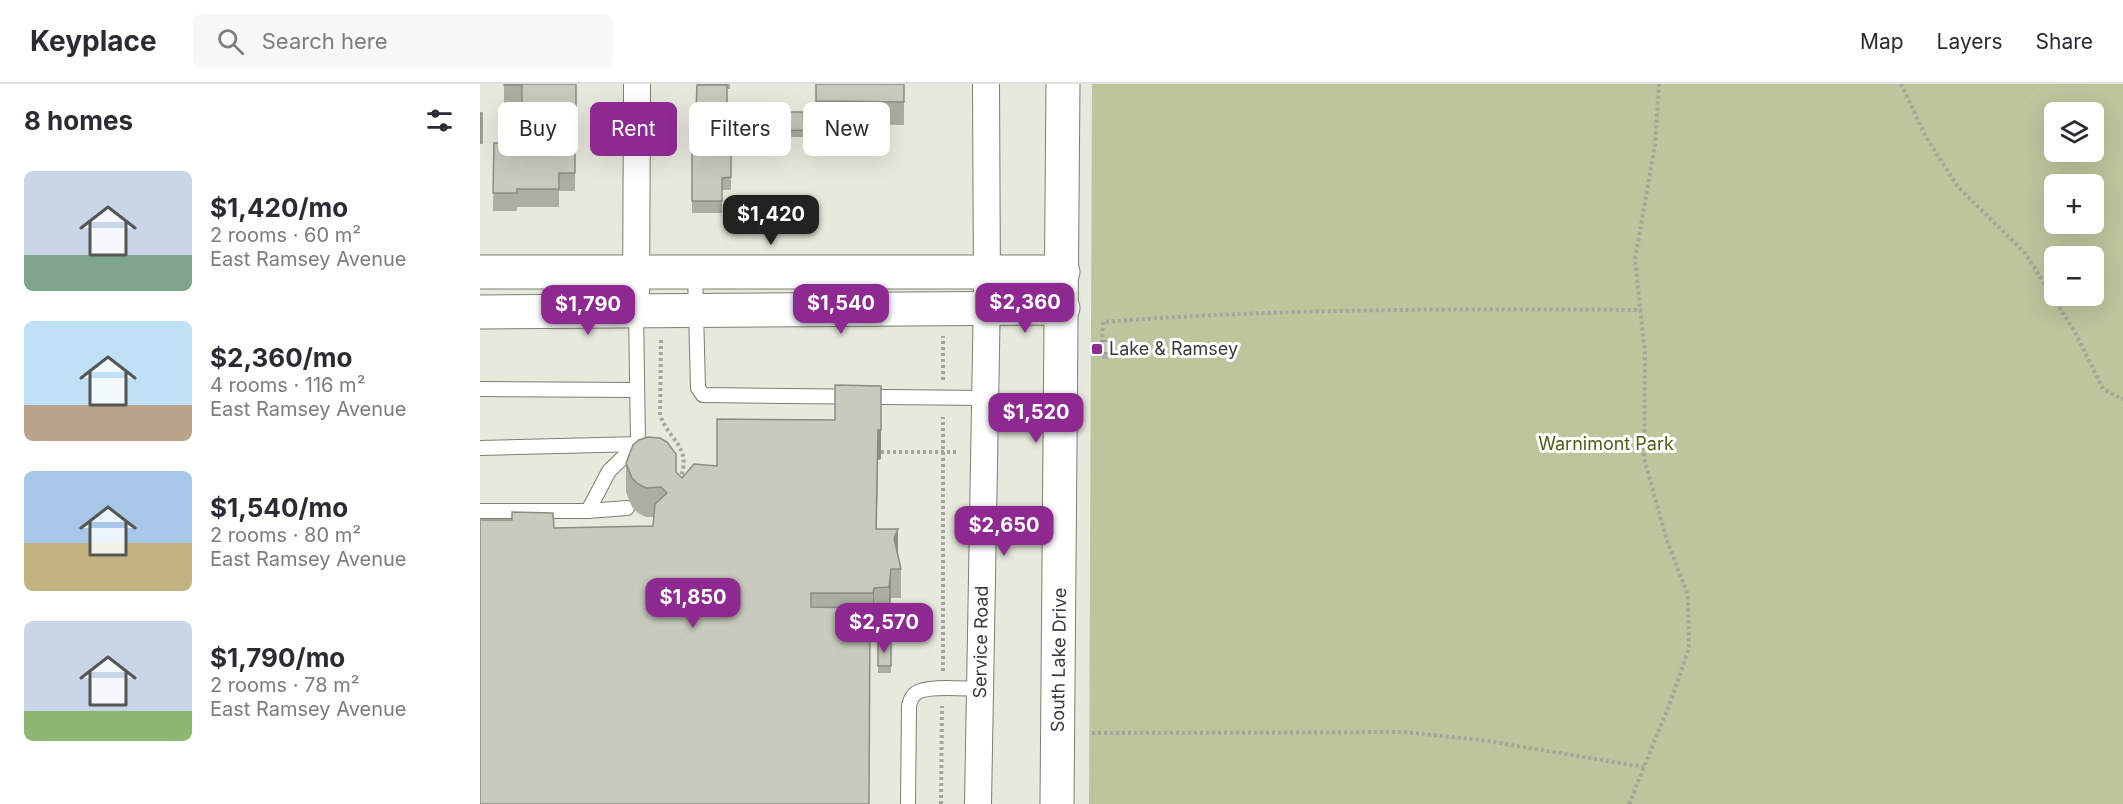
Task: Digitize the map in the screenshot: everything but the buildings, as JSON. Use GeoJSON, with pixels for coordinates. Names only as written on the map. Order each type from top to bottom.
{"type":"FeatureCollection","features":[{"type":"Feature","properties":{"kind":"street"},"geometry":{"type":"LineString","coordinates":[[636,311],[637,84]]}},
{"type":"Feature","properties":{"kind":"street","name":"Service Road"},"geometry":{"type":"LineString","coordinates":[[978,804],[987,308],[987,84]]}},
{"type":"Feature","properties":{"kind":"street","name":"South Lake Drive"},"geometry":{"type":"LineString","coordinates":[[1057,804],[1063,308],[1063,84]]}},
{"type":"Feature","properties":{"kind":"street"},"geometry":{"type":"LineString","coordinates":[[480,272],[1063,272]]}},
{"type":"Feature","properties":{"kind":"street"},"geometry":{"type":"LineString","coordinates":[[480,312],[1063,308]]}},
{"type":"Feature","properties":{"kind":"lane"},"geometry":{"type":"LineString","coordinates":[[695,272],[698,388],[703,395],[985,398]]}},
{"type":"Feature","properties":{"kind":"lane"},"geometry":{"type":"LineString","coordinates":[[588,512],[609,471],[638,443],[636,311]]}},
{"type":"Feature","properties":{"kind":"lane"},"geometry":{"type":"LineString","coordinates":[[480,389],[637,390]]}},
{"type":"Feature","properties":{"kind":"lane"},"geometry":{"type":"LineString","coordinates":[[480,448],[638,443],[652,447]]}},
{"type":"Feature","properties":{"kind":"lane"},"geometry":{"type":"LineString","coordinates":[[480,511],[588,512],[627,508]]}},
{"type":"Feature","properties":{"kind":"lane"},"geometry":{"type":"LineString","coordinates":[[908,804],[909,706],[912,697],[918,691],[930,689],[980,689]]}},
{"type":"Feature","properties":{"kind":"path"},"geometry":{"type":"LineString","coordinates":[[1629,804],[1670,703],[1689,648],[1688,595],[1667,541],[1644,458],[1646,354],[1635,259],[1655,144],[1659,84]]}},
{"type":"Feature","properties":{"kind":"path"},"geometry":{"type":"LineString","coordinates":[[1901,84],[1926,137],[1958,187],[2025,254],[2075,332],[2103,389],[2123,399]]}},
{"type":"Feature","properties":{"kind":"path"},"geometry":{"type":"LineString","coordinates":[[1102,343],[1103,322],[1162,317],[1284,312],[1641,310]]}},
{"type":"Feature","properties":{"kind":"path"},"geometry":{"type":"LineString","coordinates":[[943,334],[943,380]]}},
{"type":"Feature","properties":{"kind":"path"},"geometry":{"type":"LineString","coordinates":[[881,452],[967,452]]}},
{"type":"Feature","properties":{"kind":"path"},"geometry":{"type":"LineString","coordinates":[[943,452],[943,677]]}},
{"type":"Feature","properties":{"kind":"path"},"geometry":{"type":"LineString","coordinates":[[941,804],[942,696]]}},
{"type":"Feature","properties":{"kind":"path"},"geometry":{"type":"LineString","coordinates":[[1092,733],[1403,732],[1492,742],[1644,767]]}},
{"type":"Feature","properties":{"kind":"green space","name":"Warnimont Park"},"geometry":{"type":"Polygon","coordinates":[[[1092,84],[2123,84],[2123,804],[1089,804],[1092,84]]]}},
{"type":"Feature","properties":{"kind":"place","name":"Lake & Ramsey"},"geometry":{"type":"Point","coordinates":[1097,349]}}]}
